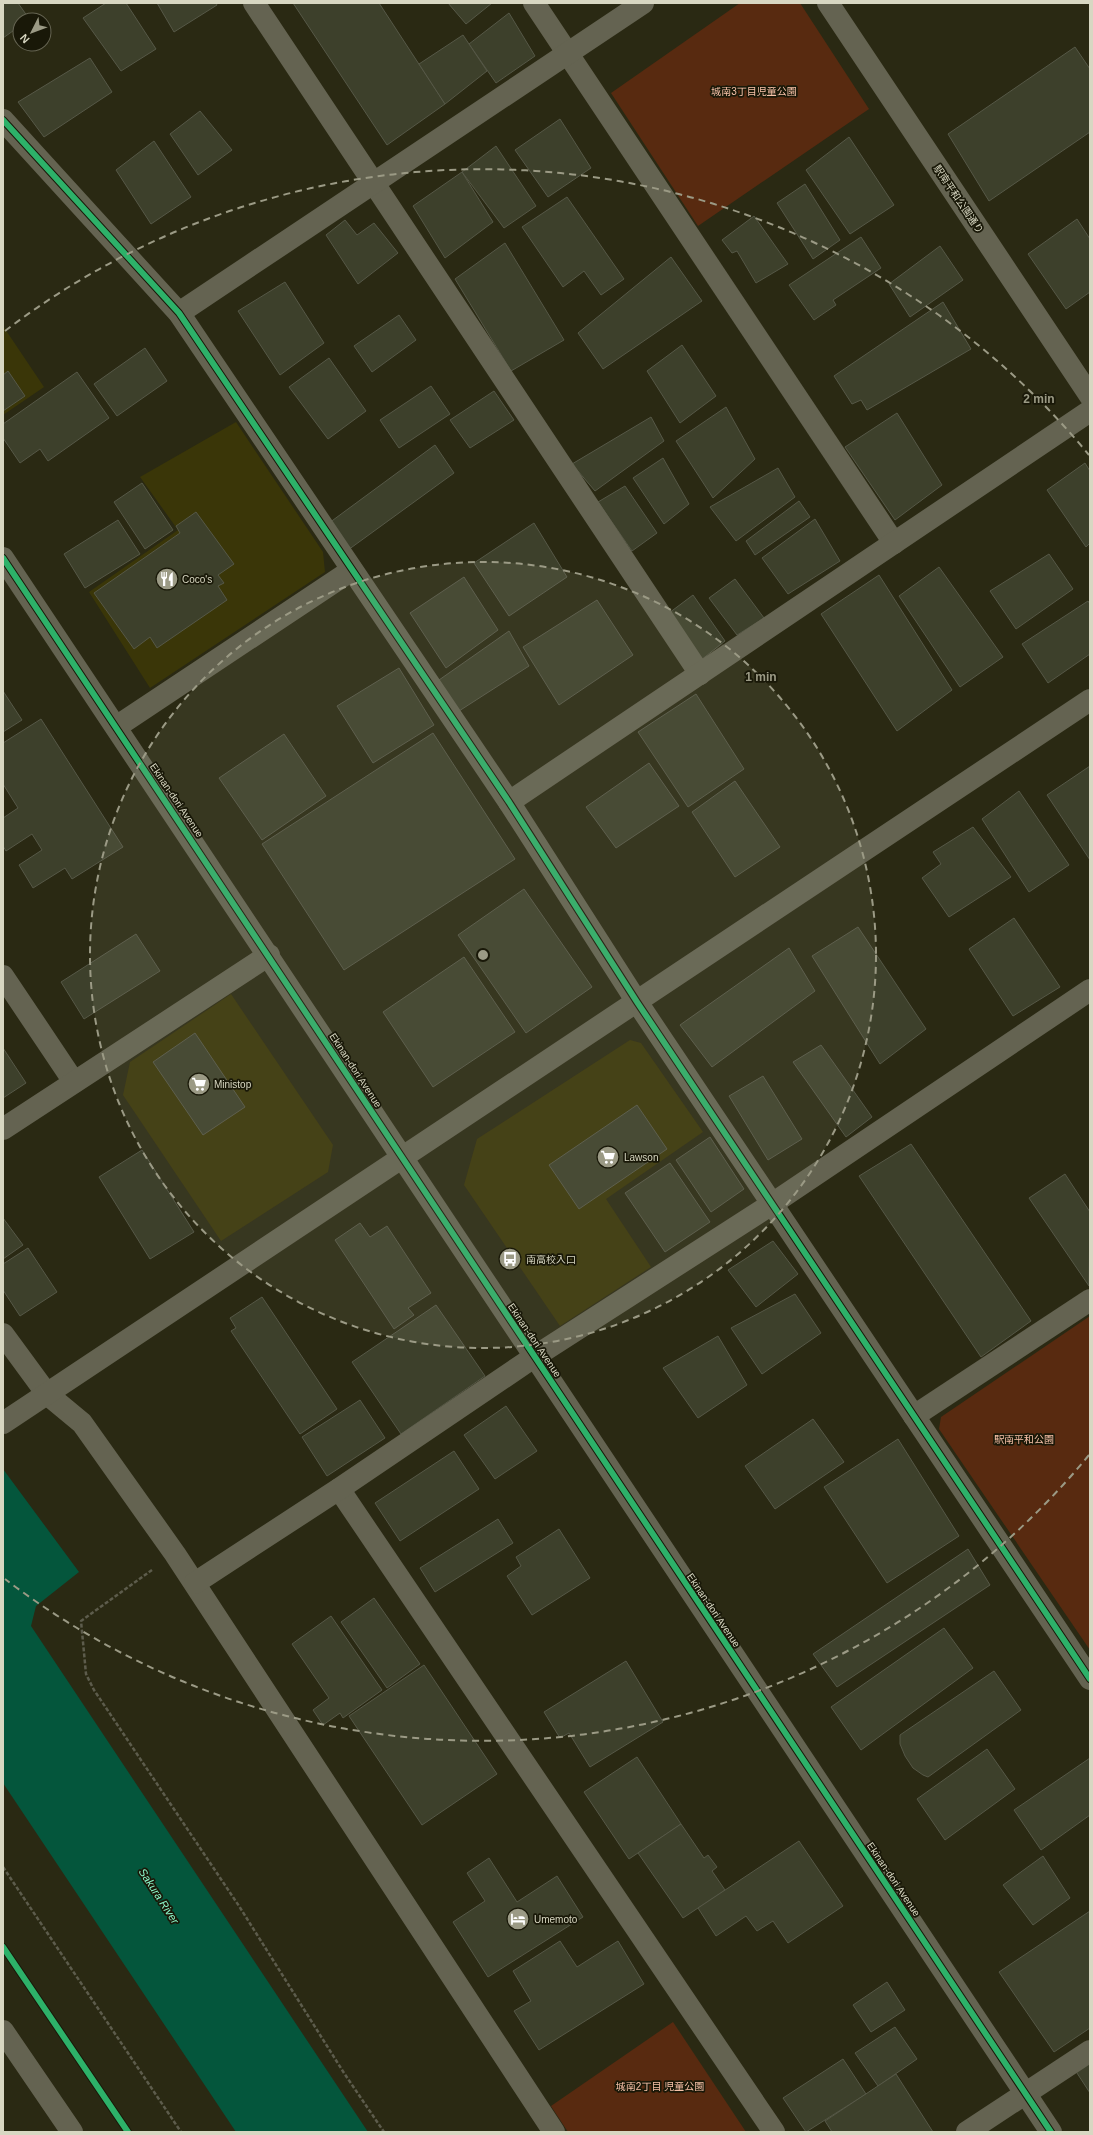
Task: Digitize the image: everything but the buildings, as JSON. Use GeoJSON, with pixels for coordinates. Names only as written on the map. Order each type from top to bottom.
{"type":"FeatureCollection","features":[{"type":"Feature","properties":{"kind":"street"},"geometry":{"type":"LineString","coordinates":[[254,3],[700,674]]}},
{"type":"Feature","properties":{"kind":"street"},"geometry":{"type":"LineString","coordinates":[[534,3],[894,543]]}},
{"type":"Feature","properties":{"kind":"street"},"geometry":{"type":"LineString","coordinates":[[179,313],[643,3]]}},
{"type":"Feature","properties":{"kind":"street","name":"駅南平和公園通り"},"geometry":{"type":"LineString","coordinates":[[828,3],[1090,396]]}},
{"type":"Feature","properties":{"kind":"street"},"geometry":{"type":"LineString","coordinates":[[4,122],[179,313],[509,802],[637,1002],[1090,1679]]}},
{"type":"Feature","properties":{"kind":"street"},"geometry":{"type":"LineString","coordinates":[[509,802],[1090,411]]}},
{"type":"Feature","properties":{"kind":"street","name":"Ekinan-dori Avenue"},"geometry":{"type":"LineString","coordinates":[[3,558],[269,955],[534,1358],[1051,2132]]}},
{"type":"Feature","properties":{"kind":"street"},"geometry":{"type":"LineString","coordinates":[[116,727],[352,570]]}},
{"type":"Feature","properties":{"kind":"street"},"geometry":{"type":"LineString","coordinates":[[8,1420],[1090,700]]}},
{"type":"Feature","properties":{"kind":"street"},"geometry":{"type":"LineString","coordinates":[[3,1129],[269,955]]}},
{"type":"Feature","properties":{"kind":"street"},"geometry":{"type":"LineString","coordinates":[[3,976],[74,1082]]}},
{"type":"Feature","properties":{"kind":"street"},"geometry":{"type":"LineString","coordinates":[[195,1583],[339,1489],[534,1358],[772,1204],[1090,990]]}},
{"type":"Feature","properties":{"kind":"street"},"geometry":{"type":"LineString","coordinates":[[914,1416],[1090,1300]]}},
{"type":"Feature","properties":{"kind":"street"},"geometry":{"type":"LineString","coordinates":[[3,1334],[47,1394],[82,1423],[195,1583],[554,2132]]}},
{"type":"Feature","properties":{"kind":"street"},"geometry":{"type":"LineString","coordinates":[[339,1489],[774,2132]]}},
{"type":"Feature","properties":{"kind":"street"},"geometry":{"type":"LineString","coordinates":[[3,2031],[72,2132]]}},
{"type":"Feature","properties":{"kind":"street"},"geometry":{"type":"LineString","coordinates":[[967,2132],[1090,2051]]}},
{"type":"Feature","properties":{"kind":"path"},"geometry":{"type":"LineString","coordinates":[[124,1590],[81,1621],[86,1674],[156,1783],[239,1906],[344,2073],[384,2132]]}},
{"type":"Feature","properties":{"kind":"path"},"geometry":{"type":"LineString","coordinates":[[3,1867],[181,2132]]}},
{"type":"Feature","properties":{"kind":"shaded area"},"geometry":{"type":"Polygon","coordinates":[[[3,326],[44,387],[3,415],[3,326]]]}},
{"type":"Feature","properties":{"kind":"shaded area"},"geometry":{"type":"Polygon","coordinates":[[[236,422],[323,552],[325,572],[150,688],[89,592],[178,530],[140,477],[236,422]]]}},
{"type":"Feature","properties":{"kind":"shaded area"},"geometry":{"type":"Polygon","coordinates":[[[231,994],[333,1145],[328,1172],[221,1241],[123,1095],[130,1062],[231,994]]]}},
{"type":"Feature","properties":{"kind":"shaded area"},"geometry":{"type":"Polygon","coordinates":[[[630,1040],[641,1043],[703,1132],[606,1199],[651,1267],[560,1326],[464,1185],[477,1139],[630,1040]]]}},
{"type":"Feature","properties":{"kind":"green space","name":"城南3丁目児童公園"},"geometry":{"type":"Polygon","coordinates":[[[740,3],[800,3],[869,109],[698,226],[611,93],[740,3]]]}},
{"type":"Feature","properties":{"kind":"green space","name":"駅南平和公園"},"geometry":{"type":"Polygon","coordinates":[[[1090,1316],[1090,1650],[939,1429],[941,1417],[1090,1316]]]}},
{"type":"Feature","properties":{"kind":"green space","name":"城南2丁目 児童公園"},"geometry":{"type":"Polygon","coordinates":[[[673,2022],[746,2132],[568,2132],[551,2106],[673,2022]]]}},
{"type":"Feature","properties":{"kind":"water","name":"Sakura River"},"geometry":{"type":"Polygon","coordinates":[[[3,1469],[79,1572],[36,1606],[31,1626],[368,2132],[236,2132],[3,1783],[3,1469]]]}},
{"type":"Feature","properties":{"kind":"cycle path"},"geometry":{"type":"LineString","coordinates":[[3,120],[179,313],[509,802],[637,1002],[1090,1679]]}},
{"type":"Feature","properties":{"kind":"cycle path"},"geometry":{"type":"LineString","coordinates":[[3,558],[1051,2132]]}},
{"type":"Feature","properties":{"kind":"cycle path"},"geometry":{"type":"LineString","coordinates":[[3,1947],[128,2132]]}},
{"type":"Feature","properties":{"kind":"place","name":"Coco's"},"geometry":{"type":"Point","coordinates":[167,579]}},
{"type":"Feature","properties":{"kind":"place","name":"Ministop"},"geometry":{"type":"Point","coordinates":[199,1084]}},
{"type":"Feature","properties":{"kind":"place","name":"Lawson"},"geometry":{"type":"Point","coordinates":[608,1157]}},
{"type":"Feature","properties":{"kind":"place","name":"南高校入口"},"geometry":{"type":"Point","coordinates":[510,1259]}},
{"type":"Feature","properties":{"kind":"place","name":"Umemoto"},"geometry":{"type":"Point","coordinates":[518,1919]}}]}
